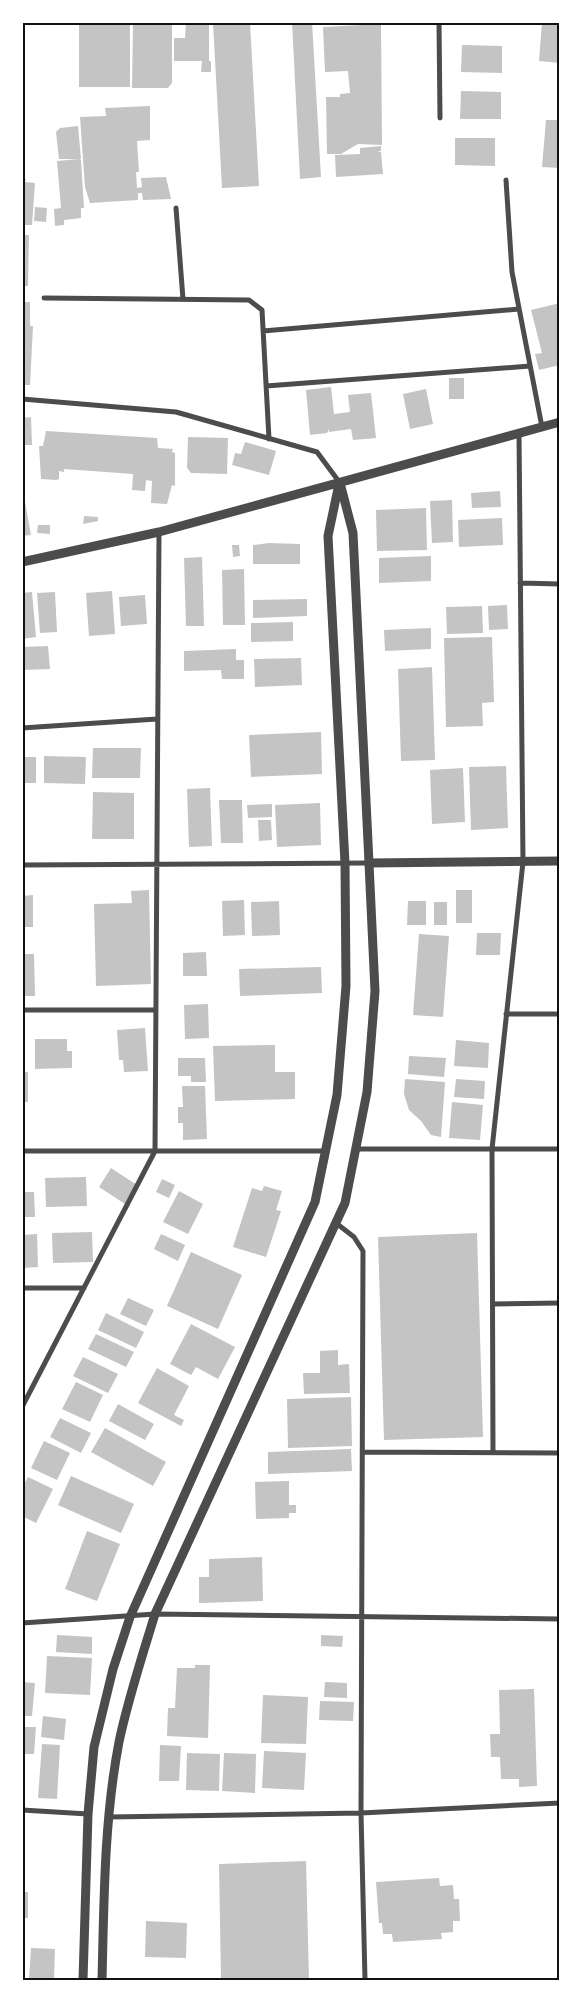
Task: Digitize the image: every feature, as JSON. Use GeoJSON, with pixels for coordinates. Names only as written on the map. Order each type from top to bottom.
{"type":"FeatureCollection","features":[{"type":"Feature","properties":{"kind":"street"},"geometry":{"type":"LineString","coordinates":[[439,22],[440,118]]}},
{"type":"Feature","properties":{"kind":"street"},"geometry":{"type":"LineString","coordinates":[[506,180],[512,272],[542,427]]}},
{"type":"Feature","properties":{"kind":"street"},"geometry":{"type":"LineString","coordinates":[[176,208],[184,299]]}},
{"type":"Feature","properties":{"kind":"street"},"geometry":{"type":"LineString","coordinates":[[44,298],[249,300],[262,310],[269,439]]}},
{"type":"Feature","properties":{"kind":"street"},"geometry":{"type":"LineString","coordinates":[[263,331],[519,309]]}},
{"type":"Feature","properties":{"kind":"street"},"geometry":{"type":"LineString","coordinates":[[266,386],[530,366]]}},
{"type":"Feature","properties":{"kind":"street"},"geometry":{"type":"LineString","coordinates":[[22,399],[176,412],[316,452],[340,483],[354,533],[374,991],[367,1092],[345,1204],[155,1614],[136,1675],[119,1743],[109,1817],[102,1980]]}},
{"type":"Feature","properties":{"kind":"street"},"geometry":{"type":"LineString","coordinates":[[22,562],[158,532],[560,422]]}},
{"type":"Feature","properties":{"kind":"street"},"geometry":{"type":"LineString","coordinates":[[494,1452],[492,1149],[523,862],[519,433]]}},
{"type":"Feature","properties":{"kind":"street"},"geometry":{"type":"LineString","coordinates":[[82,1980],[88,1814],[94,1747],[113,1669],[130,1617],[315,1202],[337,1095],[346,986],[345,863],[328,536],[340,483]]}},
{"type":"Feature","properties":{"kind":"street"},"geometry":{"type":"LineString","coordinates":[[22,1407],[155,1151],[158,532]]}},
{"type":"Feature","properties":{"kind":"street"},"geometry":{"type":"LineString","coordinates":[[520,583],[560,584]]}},
{"type":"Feature","properties":{"kind":"street"},"geometry":{"type":"LineString","coordinates":[[22,728],[157,719]]}},
{"type":"Feature","properties":{"kind":"street"},"geometry":{"type":"LineString","coordinates":[[22,865],[560,861]]}},
{"type":"Feature","properties":{"kind":"street"},"geometry":{"type":"LineString","coordinates":[[22,1010],[156,1010]]}},
{"type":"Feature","properties":{"kind":"street"},"geometry":{"type":"LineString","coordinates":[[506,1014],[560,1014]]}},
{"type":"Feature","properties":{"kind":"street"},"geometry":{"type":"LineString","coordinates":[[356,1149],[560,1149]]}},
{"type":"Feature","properties":{"kind":"street"},"geometry":{"type":"LineString","coordinates":[[22,1152],[325,1151]]}},
{"type":"Feature","properties":{"kind":"street"},"geometry":{"type":"LineString","coordinates":[[336,1223],[354,1237],[363,1250],[360,1813],[365,1980]]}},
{"type":"Feature","properties":{"kind":"street"},"geometry":{"type":"LineString","coordinates":[[22,1288],[84,1288]]}},
{"type":"Feature","properties":{"kind":"street"},"geometry":{"type":"LineString","coordinates":[[493,1304],[560,1303]]}},
{"type":"Feature","properties":{"kind":"street"},"geometry":{"type":"LineString","coordinates":[[363,1452],[560,1453]]}},
{"type":"Feature","properties":{"kind":"street"},"geometry":{"type":"LineString","coordinates":[[22,1623],[155,1614],[560,1619]]}},
{"type":"Feature","properties":{"kind":"street"},"geometry":{"type":"LineString","coordinates":[[109,1817],[360,1813],[560,1802]]}},
{"type":"Feature","properties":{"kind":"street"},"geometry":{"type":"LineString","coordinates":[[22,1810],[88,1814]]}},
{"type":"Feature","properties":{"kind":"building"},"geometry":{"type":"Polygon","coordinates":[[[79,22],[130,22],[130,87],[79,87],[79,22]]]}},
{"type":"Feature","properties":{"kind":"building"},"geometry":{"type":"Polygon","coordinates":[[[133,22],[172,22],[172,83],[168,88],[132,88],[133,22]]]}},
{"type":"Feature","properties":{"kind":"building"},"geometry":{"type":"Polygon","coordinates":[[[186,22],[209,22],[209,61],[211,61],[211,72],[201,72],[202,61],[174,61],[174,38],[185,38],[186,22]]]}},
{"type":"Feature","properties":{"kind":"building"},"geometry":{"type":"Polygon","coordinates":[[[213,22],[250,22],[259,186],[222,188],[213,22]]]}},
{"type":"Feature","properties":{"kind":"building"},"geometry":{"type":"Polygon","coordinates":[[[292,22],[312,22],[321,177],[300,179],[292,22]]]}},
{"type":"Feature","properties":{"kind":"building"},"geometry":{"type":"Polygon","coordinates":[[[324,22],[340,22],[340,24],[324,25],[324,22]]]}},
{"type":"Feature","properties":{"kind":"building"},"geometry":{"type":"Polygon","coordinates":[[[542,22],[560,22],[560,63],[539,61],[542,22]]]}},
{"type":"Feature","properties":{"kind":"building"},"geometry":{"type":"Polygon","coordinates":[[[381,24],[382,145],[358,144],[341,154],[327,154],[326,97],[340,97],[340,94],[350,93],[348,71],[325,72],[323,27],[381,24]]]}},
{"type":"Feature","properties":{"kind":"building"},"geometry":{"type":"Polygon","coordinates":[[[462,45],[502,46],[502,73],[461,72],[462,45]]]}},
{"type":"Feature","properties":{"kind":"building"},"geometry":{"type":"Polygon","coordinates":[[[461,91],[501,92],[501,119],[460,119],[461,91]]]}},
{"type":"Feature","properties":{"kind":"building"},"geometry":{"type":"Polygon","coordinates":[[[150,106],[150,140],[137,141],[139,172],[136,172],[137,188],[142,187],[141,178],[166,177],[171,199],[143,200],[142,193],[138,193],[138,200],[90,203],[85,187],[80,117],[106,116],[105,108],[150,106]]]}},
{"type":"Feature","properties":{"kind":"building"},"geometry":{"type":"Polygon","coordinates":[[[546,120],[560,120],[560,168],[542,167],[546,120]]]}},
{"type":"Feature","properties":{"kind":"building"},"geometry":{"type":"Polygon","coordinates":[[[78,126],[81,159],[59,159],[56,132],[60,128],[78,126]]]}},
{"type":"Feature","properties":{"kind":"building"},"geometry":{"type":"Polygon","coordinates":[[[455,138],[495,138],[495,166],[455,165],[455,138]]]}},
{"type":"Feature","properties":{"kind":"building"},"geometry":{"type":"Polygon","coordinates":[[[381,146],[381,151],[377,151],[381,152],[383,174],[336,177],[335,155],[360,154],[360,148],[381,146]]]}},
{"type":"Feature","properties":{"kind":"building"},"geometry":{"type":"Polygon","coordinates":[[[81,160],[84,208],[81,208],[81,218],[64,220],[64,225],[55,226],[54,209],[61,208],[57,161],[81,160]]]}},
{"type":"Feature","properties":{"kind":"building"},"geometry":{"type":"Polygon","coordinates":[[[22,179],[26,179],[25,182],[35,183],[32,225],[22,225],[22,179]]]}},
{"type":"Feature","properties":{"kind":"building"},"geometry":{"type":"Polygon","coordinates":[[[35,207],[47,208],[46,222],[34,221],[35,207]]]}},
{"type":"Feature","properties":{"kind":"building"},"geometry":{"type":"Polygon","coordinates":[[[22,235],[29,235],[28,286],[22,286],[22,235]]]}},
{"type":"Feature","properties":{"kind":"building"},"geometry":{"type":"Polygon","coordinates":[[[22,302],[30,302],[30,326],[33,326],[30,385],[22,385],[22,302]]]}},
{"type":"Feature","properties":{"kind":"building"},"geometry":{"type":"Polygon","coordinates":[[[560,303],[560,365],[539,370],[535,354],[542,353],[531,310],[560,303]]]}},
{"type":"Feature","properties":{"kind":"building"},"geometry":{"type":"Polygon","coordinates":[[[449,378],[464,378],[464,399],[449,399],[449,378]]]}},
{"type":"Feature","properties":{"kind":"building"},"geometry":{"type":"Polygon","coordinates":[[[331,387],[334,414],[350,412],[348,395],[371,393],[376,438],[353,440],[351,429],[329,432],[329,429],[327,433],[310,435],[306,390],[331,387]]]}},
{"type":"Feature","properties":{"kind":"building"},"geometry":{"type":"Polygon","coordinates":[[[426,389],[433,424],[410,429],[403,394],[426,389]]]}},
{"type":"Feature","properties":{"kind":"building"},"geometry":{"type":"Polygon","coordinates":[[[31,417],[32,445],[22,445],[22,418],[31,417]]]}},
{"type":"Feature","properties":{"kind":"building"},"geometry":{"type":"Polygon","coordinates":[[[46,431],[157,438],[158,448],[173,449],[172,452],[175,453],[175,486],[172,485],[167,504],[151,503],[152,481],[146,480],[145,491],[132,490],[133,474],[64,469],[64,472],[59,471],[59,479],[41,479],[39,446],[43,446],[46,431]]]}},
{"type":"Feature","properties":{"kind":"building"},"geometry":{"type":"Polygon","coordinates":[[[188,437],[228,438],[227,474],[191,473],[187,468],[188,437]]]}},
{"type":"Feature","properties":{"kind":"building"},"geometry":{"type":"Polygon","coordinates":[[[245,442],[276,451],[269,475],[232,465],[235,453],[241,454],[245,442]]]}},
{"type":"Feature","properties":{"kind":"building"},"geometry":{"type":"Polygon","coordinates":[[[22,485],[31,535],[22,536],[22,485]]]}},
{"type":"Feature","properties":{"kind":"building"},"geometry":{"type":"Polygon","coordinates":[[[500,491],[501,507],[472,508],[471,493],[500,491]]]}},
{"type":"Feature","properties":{"kind":"building"},"geometry":{"type":"Polygon","coordinates":[[[452,500],[453,542],[432,543],[430,501],[452,500]]]}},
{"type":"Feature","properties":{"kind":"building"},"geometry":{"type":"Polygon","coordinates":[[[426,508],[427,550],[377,551],[376,510],[426,508]]]}},
{"type":"Feature","properties":{"kind":"building"},"geometry":{"type":"Polygon","coordinates":[[[84,516],[98,517],[98,521],[83,524],[84,516]]]}},
{"type":"Feature","properties":{"kind":"building"},"geometry":{"type":"Polygon","coordinates":[[[502,518],[503,545],[459,547],[458,520],[502,518]]]}},
{"type":"Feature","properties":{"kind":"building"},"geometry":{"type":"Polygon","coordinates":[[[38,525],[50,525],[50,534],[37,533],[38,525]]]}},
{"type":"Feature","properties":{"kind":"building"},"geometry":{"type":"Polygon","coordinates":[[[269,543],[300,544],[300,564],[253,564],[253,545],[269,543]]]}},
{"type":"Feature","properties":{"kind":"building"},"geometry":{"type":"Polygon","coordinates":[[[232,545],[239,545],[240,556],[233,557],[232,545]]]}},
{"type":"Feature","properties":{"kind":"building"},"geometry":{"type":"Polygon","coordinates":[[[431,556],[431,581],[379,583],[379,558],[431,556]]]}},
{"type":"Feature","properties":{"kind":"building"},"geometry":{"type":"Polygon","coordinates":[[[202,557],[204,626],[186,626],[184,558],[202,557]]]}},
{"type":"Feature","properties":{"kind":"building"},"geometry":{"type":"Polygon","coordinates":[[[244,569],[245,625],[223,625],[222,570],[244,569]]]}},
{"type":"Feature","properties":{"kind":"building"},"geometry":{"type":"Polygon","coordinates":[[[112,591],[115,634],[89,636],[86,593],[112,591]]]}},
{"type":"Feature","properties":{"kind":"building"},"geometry":{"type":"Polygon","coordinates":[[[32,592],[36,637],[22,639],[22,593],[32,592]]]}},
{"type":"Feature","properties":{"kind":"building"},"geometry":{"type":"Polygon","coordinates":[[[55,592],[57,632],[40,633],[37,593],[55,592]]]}},
{"type":"Feature","properties":{"kind":"building"},"geometry":{"type":"Polygon","coordinates":[[[145,595],[147,624],[121,626],[119,597],[145,595]]]}},
{"type":"Feature","properties":{"kind":"building"},"geometry":{"type":"Polygon","coordinates":[[[307,599],[307,616],[253,618],[253,600],[307,599]]]}},
{"type":"Feature","properties":{"kind":"building"},"geometry":{"type":"Polygon","coordinates":[[[507,605],[508,629],[489,630],[488,606],[507,605]]]}},
{"type":"Feature","properties":{"kind":"building"},"geometry":{"type":"Polygon","coordinates":[[[482,606],[483,633],[447,634],[446,607],[482,606]]]}},
{"type":"Feature","properties":{"kind":"building"},"geometry":{"type":"Polygon","coordinates":[[[293,622],[293,641],[251,642],[251,623],[293,622]]]}},
{"type":"Feature","properties":{"kind":"building"},"geometry":{"type":"Polygon","coordinates":[[[431,628],[431,649],[385,651],[384,630],[431,628]]]}},
{"type":"Feature","properties":{"kind":"building"},"geometry":{"type":"Polygon","coordinates":[[[492,637],[494,702],[482,703],[483,726],[446,727],[444,638],[492,637]]]}},
{"type":"Feature","properties":{"kind":"building"},"geometry":{"type":"Polygon","coordinates":[[[48,646],[50,669],[22,670],[22,647],[48,646]]]}},
{"type":"Feature","properties":{"kind":"building"},"geometry":{"type":"Polygon","coordinates":[[[236,649],[236,660],[244,660],[244,679],[222,679],[221,670],[184,671],[184,651],[236,649]]]}},
{"type":"Feature","properties":{"kind":"building"},"geometry":{"type":"Polygon","coordinates":[[[301,658],[302,685],[255,687],[254,659],[301,658]]]}},
{"type":"Feature","properties":{"kind":"building"},"geometry":{"type":"Polygon","coordinates":[[[432,667],[435,760],[401,761],[398,669],[432,667]]]}},
{"type":"Feature","properties":{"kind":"building"},"geometry":{"type":"Polygon","coordinates":[[[321,732],[322,774],[251,777],[249,735],[321,732]]]}},
{"type":"Feature","properties":{"kind":"building"},"geometry":{"type":"Polygon","coordinates":[[[93,748],[141,748],[140,778],[92,778],[93,748]]]}},
{"type":"Feature","properties":{"kind":"building"},"geometry":{"type":"Polygon","coordinates":[[[44,756],[86,757],[85,784],[44,783],[44,756]]]}},
{"type":"Feature","properties":{"kind":"building"},"geometry":{"type":"Polygon","coordinates":[[[22,757],[36,757],[36,783],[22,783],[22,757]]]}},
{"type":"Feature","properties":{"kind":"building"},"geometry":{"type":"Polygon","coordinates":[[[506,766],[508,828],[471,830],[469,767],[506,766]]]}},
{"type":"Feature","properties":{"kind":"building"},"geometry":{"type":"Polygon","coordinates":[[[463,768],[465,822],[432,824],[430,770],[463,768]]]}},
{"type":"Feature","properties":{"kind":"building"},"geometry":{"type":"Polygon","coordinates":[[[210,788],[212,846],[189,847],[187,789],[210,788]]]}},
{"type":"Feature","properties":{"kind":"building"},"geometry":{"type":"Polygon","coordinates":[[[93,792],[134,793],[134,839],[92,839],[93,792]]]}},
{"type":"Feature","properties":{"kind":"building"},"geometry":{"type":"Polygon","coordinates":[[[219,800],[242,800],[243,843],[221,843],[219,800]]]}},
{"type":"Feature","properties":{"kind":"building"},"geometry":{"type":"Polygon","coordinates":[[[320,803],[321,845],[277,847],[275,805],[320,803]]]}},
{"type":"Feature","properties":{"kind":"building"},"geometry":{"type":"Polygon","coordinates":[[[272,804],[272,817],[248,818],[247,805],[272,804]]]}},
{"type":"Feature","properties":{"kind":"building"},"geometry":{"type":"Polygon","coordinates":[[[258,820],[271,820],[272,840],[259,841],[258,820]]]}},
{"type":"Feature","properties":{"kind":"building"},"geometry":{"type":"Polygon","coordinates":[[[149,890],[151,984],[96,986],[94,904],[132,903],[131,891],[149,890]]]}},
{"type":"Feature","properties":{"kind":"building"},"geometry":{"type":"Polygon","coordinates":[[[456,890],[472,890],[472,923],[456,923],[456,890]]]}},
{"type":"Feature","properties":{"kind":"building"},"geometry":{"type":"Polygon","coordinates":[[[33,895],[33,927],[22,927],[22,896],[33,895]]]}},
{"type":"Feature","properties":{"kind":"building"},"geometry":{"type":"Polygon","coordinates":[[[244,900],[245,935],[223,936],[222,901],[244,900]]]}},
{"type":"Feature","properties":{"kind":"building"},"geometry":{"type":"Polygon","coordinates":[[[279,901],[280,935],[252,936],[251,902],[279,901]]]}},
{"type":"Feature","properties":{"kind":"building"},"geometry":{"type":"Polygon","coordinates":[[[408,901],[426,901],[426,925],[407,925],[408,901]]]}},
{"type":"Feature","properties":{"kind":"building"},"geometry":{"type":"Polygon","coordinates":[[[434,902],[447,902],[447,925],[434,925],[434,902]]]}},
{"type":"Feature","properties":{"kind":"building"},"geometry":{"type":"Polygon","coordinates":[[[477,933],[501,933],[500,955],[476,955],[477,933]]]}},
{"type":"Feature","properties":{"kind":"building"},"geometry":{"type":"Polygon","coordinates":[[[419,934],[449,936],[443,1017],[413,1015],[419,934]]]}},
{"type":"Feature","properties":{"kind":"building"},"geometry":{"type":"Polygon","coordinates":[[[206,952],[207,976],[183,976],[183,953],[206,952]]]}},
{"type":"Feature","properties":{"kind":"building"},"geometry":{"type":"Polygon","coordinates":[[[22,954],[34,954],[35,996],[22,996],[22,954]]]}},
{"type":"Feature","properties":{"kind":"building"},"geometry":{"type":"Polygon","coordinates":[[[321,967],[322,993],[240,996],[239,969],[321,967]]]}},
{"type":"Feature","properties":{"kind":"building"},"geometry":{"type":"Polygon","coordinates":[[[208,1004],[209,1038],[185,1039],[184,1005],[208,1004]]]}},
{"type":"Feature","properties":{"kind":"building"},"geometry":{"type":"Polygon","coordinates":[[[145,1028],[148,1071],[124,1072],[123,1060],[119,1060],[117,1030],[145,1028]]]}},
{"type":"Feature","properties":{"kind":"building"},"geometry":{"type":"Polygon","coordinates":[[[35,1039],[67,1039],[67,1051],[72,1051],[72,1068],[35,1069],[35,1039]]]}},
{"type":"Feature","properties":{"kind":"building"},"geometry":{"type":"Polygon","coordinates":[[[456,1040],[489,1043],[488,1068],[454,1066],[456,1040]]]}},
{"type":"Feature","properties":{"kind":"building"},"geometry":{"type":"Polygon","coordinates":[[[275,1045],[275,1072],[295,1072],[295,1099],[215,1101],[213,1046],[275,1045]]]}},
{"type":"Feature","properties":{"kind":"building"},"geometry":{"type":"Polygon","coordinates":[[[409,1056],[446,1058],[444,1077],[408,1074],[409,1056]]]}},
{"type":"Feature","properties":{"kind":"building"},"geometry":{"type":"Polygon","coordinates":[[[178,1058],[205,1058],[206,1082],[191,1082],[191,1076],[178,1076],[178,1058]]]}},
{"type":"Feature","properties":{"kind":"building"},"geometry":{"type":"Polygon","coordinates":[[[22,1072],[28,1072],[28,1102],[22,1102],[22,1072]]]}},
{"type":"Feature","properties":{"kind":"building"},"geometry":{"type":"Polygon","coordinates":[[[405,1079],[445,1082],[441,1137],[431,1135],[421,1121],[409,1110],[404,1094],[405,1079]]]}},
{"type":"Feature","properties":{"kind":"building"},"geometry":{"type":"Polygon","coordinates":[[[456,1079],[485,1081],[484,1099],[454,1097],[456,1079]]]}},
{"type":"Feature","properties":{"kind":"building"},"geometry":{"type":"Polygon","coordinates":[[[182,1086],[205,1086],[207,1139],[183,1140],[183,1123],[178,1123],[178,1107],[183,1107],[182,1086]]]}},
{"type":"Feature","properties":{"kind":"building"},"geometry":{"type":"Polygon","coordinates":[[[452,1102],[483,1105],[480,1140],[449,1138],[452,1102]]]}},
{"type":"Feature","properties":{"kind":"building"},"geometry":{"type":"Polygon","coordinates":[[[111,1168],[137,1185],[125,1204],[99,1187],[111,1168]]]}},
{"type":"Feature","properties":{"kind":"building"},"geometry":{"type":"Polygon","coordinates":[[[86,1177],[87,1206],[46,1207],[45,1178],[86,1177]]]}},
{"type":"Feature","properties":{"kind":"building"},"geometry":{"type":"Polygon","coordinates":[[[162,1179],[175,1185],[169,1198],[156,1192],[162,1179]]]}},
{"type":"Feature","properties":{"kind":"building"},"geometry":{"type":"Polygon","coordinates":[[[264,1186],[282,1191],[276,1210],[281,1211],[266,1257],[233,1247],[252,1188],[262,1191],[264,1186]]]}},
{"type":"Feature","properties":{"kind":"building"},"geometry":{"type":"Polygon","coordinates":[[[179,1191],[203,1204],[188,1234],[163,1222],[179,1191]]]}},
{"type":"Feature","properties":{"kind":"building"},"geometry":{"type":"Polygon","coordinates":[[[22,1192],[34,1192],[35,1217],[22,1217],[22,1192]]]}},
{"type":"Feature","properties":{"kind":"building"},"geometry":{"type":"Polygon","coordinates":[[[92,1232],[93,1262],[53,1263],[52,1233],[92,1232]]]}},
{"type":"Feature","properties":{"kind":"building"},"geometry":{"type":"Polygon","coordinates":[[[477,1233],[483,1437],[384,1440],[378,1237],[477,1233]]]}},
{"type":"Feature","properties":{"kind":"building"},"geometry":{"type":"Polygon","coordinates":[[[37,1234],[38,1267],[22,1268],[22,1235],[37,1234]]]}},
{"type":"Feature","properties":{"kind":"building"},"geometry":{"type":"Polygon","coordinates":[[[161,1234],[185,1245],[178,1261],[154,1249],[161,1234]]]}},
{"type":"Feature","properties":{"kind":"building"},"geometry":{"type":"Polygon","coordinates":[[[191,1252],[242,1275],[218,1329],[167,1306],[191,1252]]]}},
{"type":"Feature","properties":{"kind":"building"},"geometry":{"type":"Polygon","coordinates":[[[128,1298],[154,1310],[146,1326],[120,1314],[128,1298]]]}},
{"type":"Feature","properties":{"kind":"building"},"geometry":{"type":"Polygon","coordinates":[[[106,1313],[144,1332],[136,1348],[98,1330],[106,1313]]]}},
{"type":"Feature","properties":{"kind":"building"},"geometry":{"type":"Polygon","coordinates":[[[191,1324],[235,1347],[218,1379],[196,1367],[191,1375],[170,1364],[191,1324]]]}},
{"type":"Feature","properties":{"kind":"building"},"geometry":{"type":"Polygon","coordinates":[[[96,1334],[134,1352],[126,1367],[88,1349],[96,1334]]]}},
{"type":"Feature","properties":{"kind":"building"},"geometry":{"type":"Polygon","coordinates":[[[338,1350],[338,1365],[349,1364],[350,1393],[304,1394],[303,1373],[320,1373],[320,1351],[338,1350]]]}},
{"type":"Feature","properties":{"kind":"building"},"geometry":{"type":"Polygon","coordinates":[[[83,1357],[118,1374],[108,1393],[73,1376],[83,1357]]]}},
{"type":"Feature","properties":{"kind":"building"},"geometry":{"type":"Polygon","coordinates":[[[157,1368],[189,1386],[174,1415],[184,1420],[181,1426],[138,1403],[157,1368]]]}},
{"type":"Feature","properties":{"kind":"building"},"geometry":{"type":"Polygon","coordinates":[[[76,1382],[103,1395],[90,1422],[62,1409],[76,1382]]]}},
{"type":"Feature","properties":{"kind":"building"},"geometry":{"type":"Polygon","coordinates":[[[351,1397],[352,1446],[288,1448],[287,1399],[351,1397]]]}},
{"type":"Feature","properties":{"kind":"building"},"geometry":{"type":"Polygon","coordinates":[[[118,1404],[154,1424],[145,1440],[109,1421],[118,1404]]]}},
{"type":"Feature","properties":{"kind":"building"},"geometry":{"type":"Polygon","coordinates":[[[60,1418],[91,1433],[81,1453],[50,1437],[60,1418]]]}},
{"type":"Feature","properties":{"kind":"building"},"geometry":{"type":"Polygon","coordinates":[[[105,1428],[166,1462],[153,1486],[91,1452],[105,1428]]]}},
{"type":"Feature","properties":{"kind":"building"},"geometry":{"type":"Polygon","coordinates":[[[44,1441],[70,1453],[57,1480],[31,1468],[44,1441]]]}},
{"type":"Feature","properties":{"kind":"building"},"geometry":{"type":"Polygon","coordinates":[[[351,1449],[352,1471],[268,1474],[268,1452],[351,1449]]]}},
{"type":"Feature","properties":{"kind":"building"},"geometry":{"type":"Polygon","coordinates":[[[71,1476],[134,1504],[121,1533],[58,1505],[71,1476]]]}},
{"type":"Feature","properties":{"kind":"building"},"geometry":{"type":"Polygon","coordinates":[[[28,1477],[53,1489],[36,1523],[22,1516],[22,1488],[28,1477]]]}},
{"type":"Feature","properties":{"kind":"building"},"geometry":{"type":"Polygon","coordinates":[[[289,1481],[289,1505],[296,1505],[296,1513],[289,1513],[289,1518],[256,1519],[255,1482],[289,1481]]]}},
{"type":"Feature","properties":{"kind":"building"},"geometry":{"type":"Polygon","coordinates":[[[87,1531],[120,1544],[97,1601],[65,1589],[87,1531]]]}},
{"type":"Feature","properties":{"kind":"building"},"geometry":{"type":"Polygon","coordinates":[[[262,1557],[263,1601],[199,1603],[199,1577],[209,1577],[209,1559],[262,1557]]]}},
{"type":"Feature","properties":{"kind":"building"},"geometry":{"type":"Polygon","coordinates":[[[57,1635],[92,1637],[92,1654],[56,1652],[57,1635]]]}},
{"type":"Feature","properties":{"kind":"building"},"geometry":{"type":"Polygon","coordinates":[[[321,1635],[343,1636],[342,1647],[321,1646],[321,1635]]]}},
{"type":"Feature","properties":{"kind":"building"},"geometry":{"type":"Polygon","coordinates":[[[47,1656],[92,1658],[90,1695],[45,1693],[47,1656]]]}},
{"type":"Feature","properties":{"kind":"building"},"geometry":{"type":"Polygon","coordinates":[[[195,1665],[210,1665],[208,1738],[167,1736],[168,1708],[175,1708],[177,1668],[195,1668],[195,1665]]]}},
{"type":"Feature","properties":{"kind":"building"},"geometry":{"type":"Polygon","coordinates":[[[22,1682],[35,1683],[32,1716],[22,1716],[22,1682]]]}},
{"type":"Feature","properties":{"kind":"building"},"geometry":{"type":"Polygon","coordinates":[[[325,1682],[347,1683],[347,1698],[324,1697],[325,1682]]]}},
{"type":"Feature","properties":{"kind":"building"},"geometry":{"type":"Polygon","coordinates":[[[534,1689],[537,1786],[519,1787],[519,1779],[501,1779],[500,1757],[491,1757],[490,1734],[500,1734],[499,1690],[534,1689]]]}},
{"type":"Feature","properties":{"kind":"building"},"geometry":{"type":"Polygon","coordinates":[[[263,1695],[308,1697],[306,1744],[261,1743],[263,1695]]]}},
{"type":"Feature","properties":{"kind":"building"},"geometry":{"type":"Polygon","coordinates":[[[320,1701],[354,1702],[353,1721],[319,1720],[320,1701]]]}},
{"type":"Feature","properties":{"kind":"building"},"geometry":{"type":"Polygon","coordinates":[[[43,1716],[66,1719],[64,1740],[41,1737],[43,1716]]]}},
{"type":"Feature","properties":{"kind":"building"},"geometry":{"type":"Polygon","coordinates":[[[22,1727],[36,1727],[34,1754],[22,1754],[22,1727]]]}},
{"type":"Feature","properties":{"kind":"building"},"geometry":{"type":"Polygon","coordinates":[[[42,1744],[60,1745],[57,1799],[38,1798],[42,1744]]]}},
{"type":"Feature","properties":{"kind":"building"},"geometry":{"type":"Polygon","coordinates":[[[160,1745],[181,1746],[179,1781],[159,1781],[160,1745]]]}},
{"type":"Feature","properties":{"kind":"building"},"geometry":{"type":"Polygon","coordinates":[[[264,1751],[306,1753],[304,1790],[262,1788],[264,1751]]]}},
{"type":"Feature","properties":{"kind":"building"},"geometry":{"type":"Polygon","coordinates":[[[187,1753],[220,1754],[219,1791],[186,1790],[187,1753]]]}},
{"type":"Feature","properties":{"kind":"building"},"geometry":{"type":"Polygon","coordinates":[[[224,1753],[256,1754],[255,1793],[222,1791],[224,1753]]]}},
{"type":"Feature","properties":{"kind":"building"},"geometry":{"type":"Polygon","coordinates":[[[306,1861],[309,1980],[221,1980],[219,1864],[306,1861]]]}},
{"type":"Feature","properties":{"kind":"building"},"geometry":{"type":"Polygon","coordinates":[[[439,1878],[440,1886],[453,1885],[454,1899],[459,1899],[460,1921],[453,1921],[453,1932],[441,1933],[442,1939],[393,1942],[392,1934],[383,1934],[382,1923],[379,1923],[376,1882],[439,1878]]]}},
{"type":"Feature","properties":{"kind":"building"},"geometry":{"type":"Polygon","coordinates":[[[22,1892],[28,1892],[28,1918],[22,1918],[22,1892]]]}},
{"type":"Feature","properties":{"kind":"building"},"geometry":{"type":"Polygon","coordinates":[[[146,1921],[187,1923],[186,1958],[145,1957],[146,1921]]]}},
{"type":"Feature","properties":{"kind":"building"},"geometry":{"type":"Polygon","coordinates":[[[31,1948],[55,1949],[54,1980],[29,1980],[31,1948]]]}}]}
